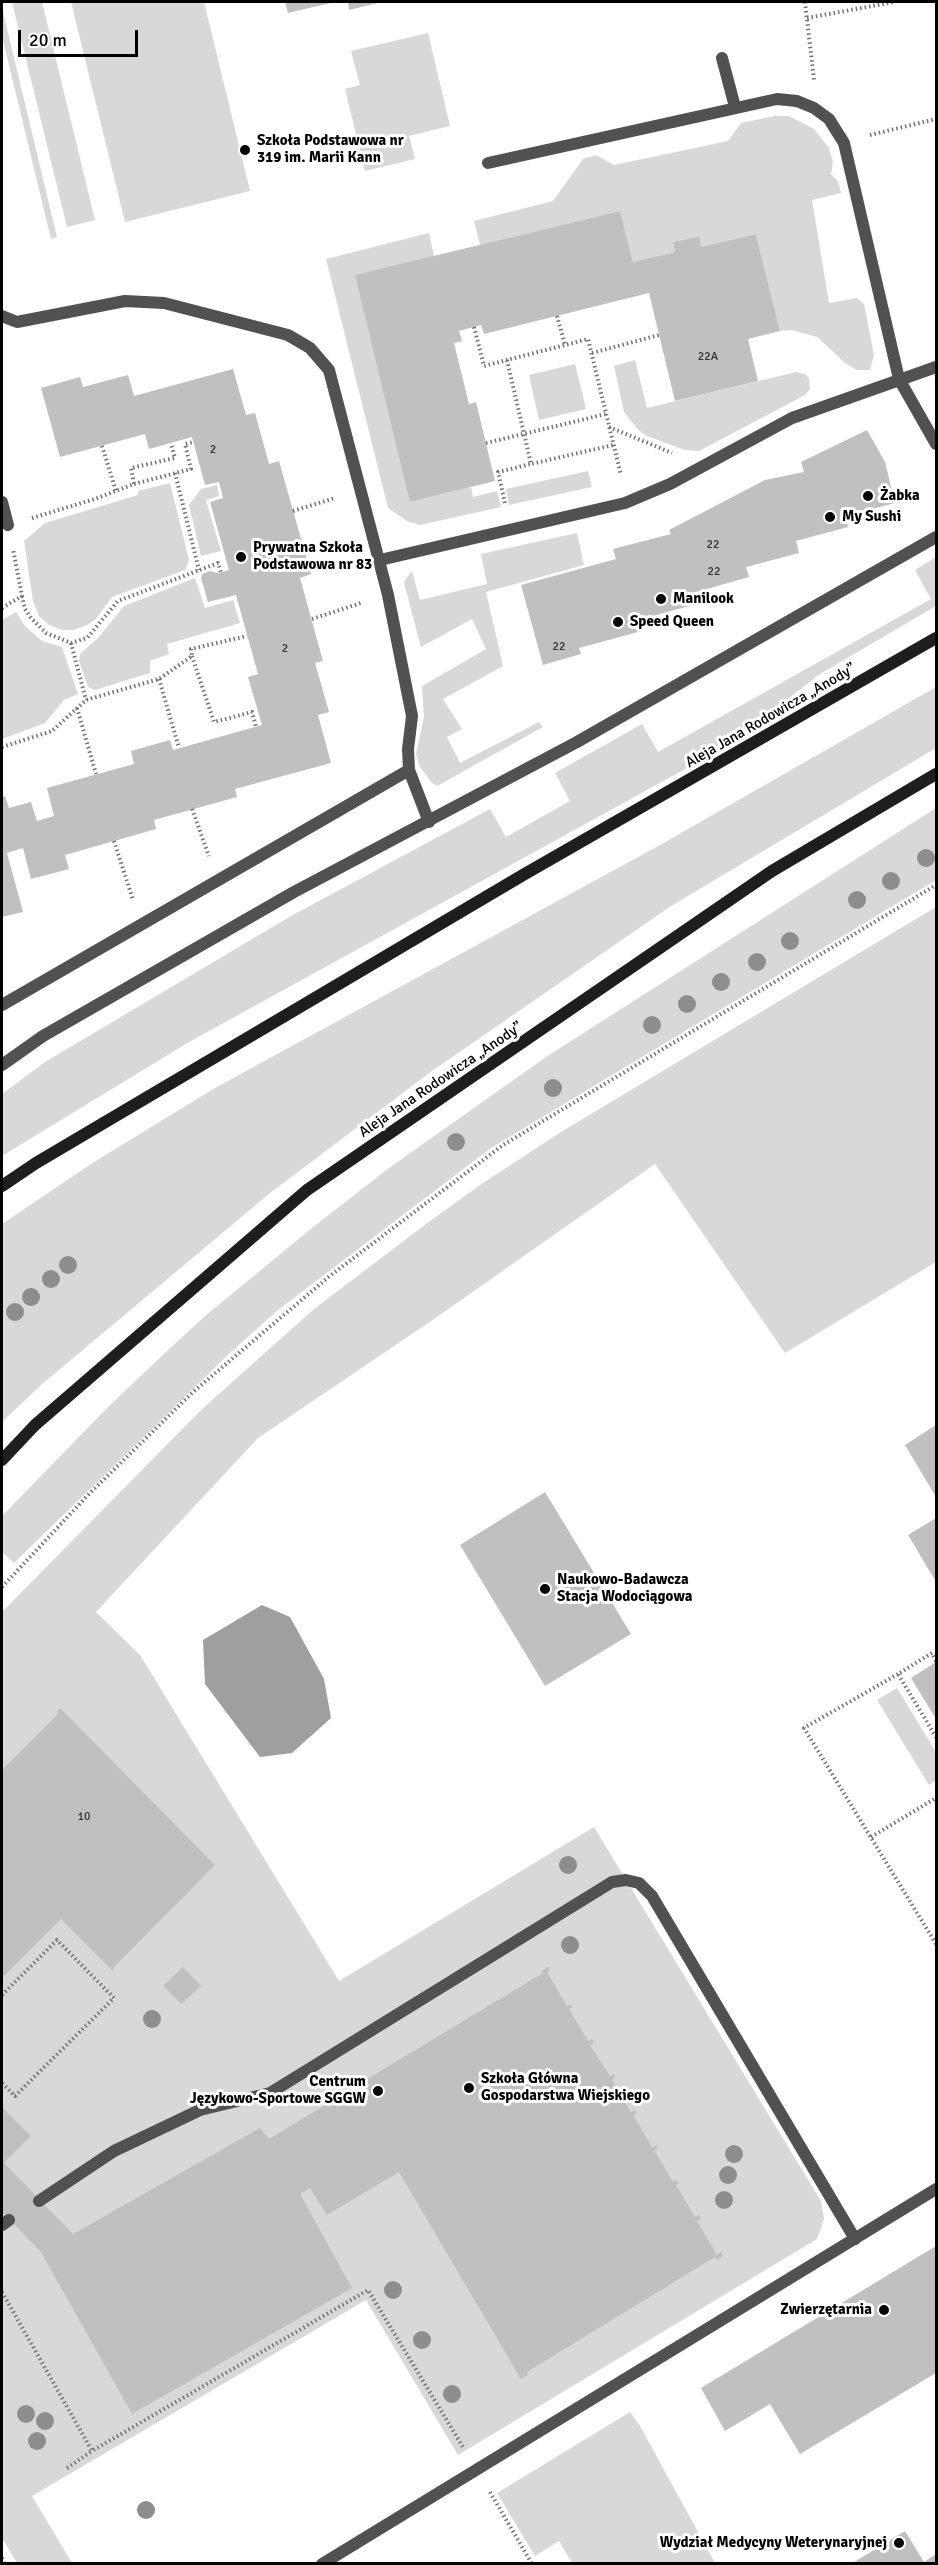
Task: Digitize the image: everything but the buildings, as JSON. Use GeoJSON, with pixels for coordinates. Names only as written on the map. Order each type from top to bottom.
{"type":"FeatureCollection","features":[{"type":"Feature","properties":{"kind":"main road","name":"Aleja Jana Rodowicza „Anody”"},"geometry":{"type":"LineString","coordinates":[[2,1186],[36,1163],[523,874],[936,638]]}},
{"type":"Feature","properties":{"kind":"main road","name":"Aleja Jana Rodowicza „Anody”"},"geometry":{"type":"LineString","coordinates":[[2,1460],[35,1425],[307,1190],[772,871],[936,774]]}},
{"type":"Feature","properties":{"kind":"lane"},"geometry":{"type":"LineString","coordinates":[[722,58],[735,107]]}},
{"type":"Feature","properties":{"kind":"lane"},"geometry":{"type":"LineString","coordinates":[[488,163],[777,99],[797,101],[814,108],[830,119],[844,143],[898,379],[936,444]]}},
{"type":"Feature","properties":{"kind":"lane"},"geometry":{"type":"LineString","coordinates":[[2,316],[17,322],[125,301],[164,303],[288,335],[310,348],[329,370],[380,560],[412,716],[408,770],[429,822]]}},
{"type":"Feature","properties":{"kind":"lane"},"geometry":{"type":"LineString","coordinates":[[380,560],[625,503],[670,484],[792,417],[936,367]]}},
{"type":"Feature","properties":{"kind":"lane"},"geometry":{"type":"LineString","coordinates":[[2,502],[8,525]]}},
{"type":"Feature","properties":{"kind":"lane"},"geometry":{"type":"LineString","coordinates":[[2,1065],[43,1036],[262,910],[577,742],[936,537]]}},
{"type":"Feature","properties":{"kind":"lane"},"geometry":{"type":"LineString","coordinates":[[2,1005],[408,770]]}},
{"type":"Feature","properties":{"kind":"lane"},"geometry":{"type":"LineString","coordinates":[[39,2201],[114,2151],[200,2110],[270,2093],[612,1882],[626,1880],[639,1883],[652,1896],[855,2239]]}},
{"type":"Feature","properties":{"kind":"lane"},"geometry":{"type":"LineString","coordinates":[[322,2564],[936,2188]]}},
{"type":"Feature","properties":{"kind":"path"},"geometry":{"type":"LineString","coordinates":[[805,2],[814,75],[814,108]]}},
{"type":"Feature","properties":{"kind":"path"},"geometry":{"type":"LineString","coordinates":[[807,18],[894,2]]}},
{"type":"Feature","properties":{"kind":"path"},"geometry":{"type":"LineString","coordinates":[[901,128],[936,119]]}},
{"type":"Feature","properties":{"kind":"path"},"geometry":{"type":"LineString","coordinates":[[557,316],[565,345]]}},
{"type":"Feature","properties":{"kind":"path"},"geometry":{"type":"LineString","coordinates":[[474,327],[484,366],[588,339],[623,485]]}},
{"type":"Feature","properties":{"kind":"path"},"geometry":{"type":"LineString","coordinates":[[592,353],[659,335]]}},
{"type":"Feature","properties":{"kind":"path"},"geometry":{"type":"LineString","coordinates":[[507,360],[531,464]]}},
{"type":"Feature","properties":{"kind":"path"},"geometry":{"type":"LineString","coordinates":[[486,443],[606,414]]}},
{"type":"Feature","properties":{"kind":"path"},"geometry":{"type":"LineString","coordinates":[[609,427],[703,466]]}},
{"type":"Feature","properties":{"kind":"path"},"geometry":{"type":"LineString","coordinates":[[193,442],[185,444],[191,469],[134,484],[8,525],[22,596],[25,609],[46,633],[71,643],[87,638],[118,601],[218,563],[221,572]]}},
{"type":"Feature","properties":{"kind":"path"},"geometry":{"type":"LineString","coordinates":[[134,484],[131,468],[176,458],[171,443]]}},
{"type":"Feature","properties":{"kind":"path"},"geometry":{"type":"LineString","coordinates":[[507,511],[498,472],[613,445]]}},
{"type":"Feature","properties":{"kind":"path"},"geometry":{"type":"LineString","coordinates":[[102,446],[116,491]]}},
{"type":"Feature","properties":{"kind":"path"},"geometry":{"type":"LineString","coordinates":[[175,473],[199,570]]}},
{"type":"Feature","properties":{"kind":"path"},"geometry":{"type":"LineString","coordinates":[[293,511],[332,500]]}},
{"type":"Feature","properties":{"kind":"path"},"geometry":{"type":"LineString","coordinates":[[312,619],[388,595]]}},
{"type":"Feature","properties":{"kind":"path"},"geometry":{"type":"LineString","coordinates":[[2,608],[22,596]]}},
{"type":"Feature","properties":{"kind":"path"},"geometry":{"type":"LineString","coordinates":[[247,636],[191,650],[214,722],[252,712],[256,727]]}},
{"type":"Feature","properties":{"kind":"path"},"geometry":{"type":"LineString","coordinates":[[71,643],[86,700]]}},
{"type":"Feature","properties":{"kind":"path"},"geometry":{"type":"LineString","coordinates":[[2,747],[52,731],[86,700],[159,679],[192,656]]}},
{"type":"Feature","properties":{"kind":"path"},"geometry":{"type":"LineString","coordinates":[[159,679],[179,748]]}},
{"type":"Feature","properties":{"kind":"path"},"geometry":{"type":"LineString","coordinates":[[77,708],[96,774]]}},
{"type":"Feature","properties":{"kind":"path"},"geometry":{"type":"LineString","coordinates":[[192,809],[210,859]]}},
{"type":"Feature","properties":{"kind":"path"},"geometry":{"type":"LineString","coordinates":[[114,841],[133,899]]}},
{"type":"Feature","properties":{"kind":"path"},"geometry":{"type":"LineString","coordinates":[[2,1587],[88,1495],[193,1392],[331,1275],[493,1152],[936,885]]}},
{"type":"Feature","properties":{"kind":"path"},"geometry":{"type":"LineString","coordinates":[[936,1661],[932,1653],[804,1728],[936,1944]]}},
{"type":"Feature","properties":{"kind":"path"},"geometry":{"type":"LineString","coordinates":[[898,1674],[936,1737]]}},
{"type":"Feature","properties":{"kind":"path"},"geometry":{"type":"LineString","coordinates":[[871,1837],[936,1798]]}},
{"type":"Feature","properties":{"kind":"path"},"geometry":{"type":"LineString","coordinates":[[2,1995],[57,1940],[114,1998],[15,2096],[2,2083]]}},
{"type":"Feature","properties":{"kind":"path"},"geometry":{"type":"LineString","coordinates":[[67,2468],[92,2451],[368,2290],[532,2564]]}},
{"type":"Feature","properties":{"kind":"path"},"geometry":{"type":"LineString","coordinates":[[2,2292],[92,2451]]}},
{"type":"Feature","properties":{"kind":"path"},"geometry":{"type":"LineString","coordinates":[[2,2558],[5,2564]]}},
{"type":"Feature","properties":{"kind":"shaded area"},"geometry":{"type":"Polygon","coordinates":[[[12,2],[42,2],[95,220],[67,227],[12,2]]]}},
{"type":"Feature","properties":{"kind":"shaded area"},"geometry":{"type":"Polygon","coordinates":[[[71,2],[204,2],[250,191],[125,222],[71,2]]]}},
{"type":"Feature","properties":{"kind":"shaded area"},"geometry":{"type":"Polygon","coordinates":[[[3,12],[57,237],[51,239],[2,36],[3,12]]]}},
{"type":"Feature","properties":{"kind":"shaded area"},"geometry":{"type":"Polygon","coordinates":[[[428,33],[450,126],[409,136],[415,159],[365,171],[345,89],[360,85],[351,51],[428,33]]]}},
{"type":"Feature","properties":{"kind":"shaded area"},"geometry":{"type":"Polygon","coordinates":[[[775,116],[789,116],[814,129],[829,148],[833,162],[831,174],[838,181],[841,193],[812,200],[829,303],[857,298],[864,304],[874,355],[870,370],[857,370],[845,363],[817,337],[792,330],[780,331],[756,234],[701,247],[698,236],[673,242],[675,252],[633,262],[620,211],[480,245],[474,221],[553,201],[583,159],[596,155],[614,165],[728,141],[741,123],[775,116]]]}},
{"type":"Feature","properties":{"kind":"shaded area"},"geometry":{"type":"Polygon","coordinates":[[[429,233],[434,256],[410,502],[471,487],[473,497],[497,491],[501,507],[420,525],[407,521],[388,508],[326,259],[429,233]]]}},
{"type":"Feature","properties":{"kind":"shaded area"},"geometry":{"type":"Polygon","coordinates":[[[635,360],[647,408],[796,372],[805,374],[809,378],[810,389],[805,395],[699,451],[685,450],[647,436],[638,430],[624,412],[614,366],[635,360]]]}},
{"type":"Feature","properties":{"kind":"shaded area"},"geometry":{"type":"Polygon","coordinates":[[[575,364],[586,409],[539,420],[529,375],[575,364]]]}},
{"type":"Feature","properties":{"kind":"shaded area"},"geometry":{"type":"Polygon","coordinates":[[[588,471],[592,487],[509,505],[506,489],[588,471]]]}},
{"type":"Feature","properties":{"kind":"shaded area"},"geometry":{"type":"Polygon","coordinates":[[[170,483],[189,560],[185,570],[112,597],[95,620],[73,630],[62,630],[49,625],[39,616],[33,601],[24,541],[45,523],[138,495],[138,491],[170,483]]]}},
{"type":"Feature","properties":{"kind":"shaded area"},"geometry":{"type":"Polygon","coordinates":[[[217,485],[219,496],[206,500],[221,551],[201,556],[189,505],[201,489],[217,485]]]}},
{"type":"Feature","properties":{"kind":"shaded area"},"geometry":{"type":"Polygon","coordinates":[[[577,533],[584,565],[486,592],[503,666],[443,699],[462,729],[447,737],[460,763],[539,722],[543,727],[437,786],[420,767],[416,754],[424,717],[422,686],[486,649],[472,619],[421,647],[405,580],[412,571],[420,600],[487,584],[481,554],[577,533]]]}},
{"type":"Feature","properties":{"kind":"shaded area"},"geometry":{"type":"Polygon","coordinates":[[[936,557],[936,606],[820,674],[727,746],[189,1042],[2,1156],[2,1094],[45,1062],[291,916],[490,809],[506,837],[570,801],[555,773],[642,724],[658,752],[931,599],[915,570],[936,557]]]}},
{"type":"Feature","properties":{"kind":"shaded area"},"geometry":{"type":"Polygon","coordinates":[[[195,578],[205,608],[233,600],[240,623],[167,644],[169,654],[150,661],[150,673],[95,690],[88,687],[79,661],[80,654],[98,638],[124,606],[195,578]]]}},
{"type":"Feature","properties":{"kind":"shaded area"},"geometry":{"type":"Polygon","coordinates":[[[16,612],[25,626],[42,641],[62,647],[78,694],[64,700],[45,723],[2,739],[2,620],[16,612]]]}},
{"type":"Feature","properties":{"kind":"shaded area"},"geometry":{"type":"Polygon","coordinates":[[[936,687],[936,748],[671,906],[432,1071],[270,1193],[41,1385],[2,1422],[2,1224],[94,1162],[215,1088],[660,845],[936,687]]]}},
{"type":"Feature","properties":{"kind":"shaded area"},"geometry":{"type":"Polygon","coordinates":[[[936,808],[936,880],[491,1148],[278,1310],[231,1352],[14,1563],[2,1552],[2,1516],[110,1405],[166,1352],[205,1316],[312,1228],[389,1168],[546,1057],[936,808]]]}},
{"type":"Feature","properties":{"kind":"shaded area","name":"Centrum Językowo-Sportowe SGGW"},"geometry":{"type":"Polygon","coordinates":[[[936,907],[936,1262],[785,1353],[655,1164],[434,1319],[258,1438],[96,1612],[140,1655],[339,1981],[594,1827],[821,2201],[824,2219],[817,2239],[458,2455],[366,2300],[32,2496],[72,2563],[17,2563],[2,2538],[2,1612],[201,1410],[314,1309],[430,1221],[561,1132],[936,907]]]}},
{"type":"Feature","properties":{"kind":"shaded area"},"geometry":{"type":"Polygon","coordinates":[[[262,1605],[290,1617],[324,1679],[331,1718],[292,1753],[260,1757],[205,1684],[203,1640],[262,1605]]]}},
{"type":"Feature","properties":{"kind":"shaded area"},"geometry":{"type":"Polygon","coordinates":[[[897,1688],[936,1752],[936,1780],[929,1785],[877,1700],[897,1688]]]}},
{"type":"Feature","properties":{"kind":"shaded area"},"geometry":{"type":"Polygon","coordinates":[[[630,2412],[640,2426],[715,2563],[572,2563],[559,2541],[535,2556],[497,2493],[630,2412]]]}},
{"type":"Feature","properties":{"kind":"place","name":"Szkoła Podstawowa nr 319 im. Marii Kann"},"geometry":{"type":"Point","coordinates":[245,150]}},
{"type":"Feature","properties":{"kind":"place","name":"Żabka"},"geometry":{"type":"Point","coordinates":[868,496]}},
{"type":"Feature","properties":{"kind":"place","name":"My Sushi"},"geometry":{"type":"Point","coordinates":[830,517]}},
{"type":"Feature","properties":{"kind":"place","name":"Prywatna Szkoła Podstawowa nr 83"},"geometry":{"type":"Point","coordinates":[241,557]}},
{"type":"Feature","properties":{"kind":"place","name":"Manilook"},"geometry":{"type":"Point","coordinates":[661,599]}},
{"type":"Feature","properties":{"kind":"place","name":"Speed Queen"},"geometry":{"type":"Point","coordinates":[618,622]}},
{"type":"Feature","properties":{"kind":"place","name":"Naukowo-Badawcza Stacja Wodociągowa"},"geometry":{"type":"Point","coordinates":[545,1589]}},
{"type":"Feature","properties":{"kind":"place","name":"Szkoła Główna Gospodarstwa Wiejskiego"},"geometry":{"type":"Point","coordinates":[469,2088]}},
{"type":"Feature","properties":{"kind":"place","name":"Centrum Językowo-Sportowe SGGW"},"geometry":{"type":"Point","coordinates":[378,2091]}},
{"type":"Feature","properties":{"kind":"place","name":"Zwierzętarnia"},"geometry":{"type":"Point","coordinates":[884,2310]}},
{"type":"Feature","properties":{"kind":"place","name":"Wydział Medycyny Weterynaryjnej"},"geometry":{"type":"Point","coordinates":[899,2543]}}]}
